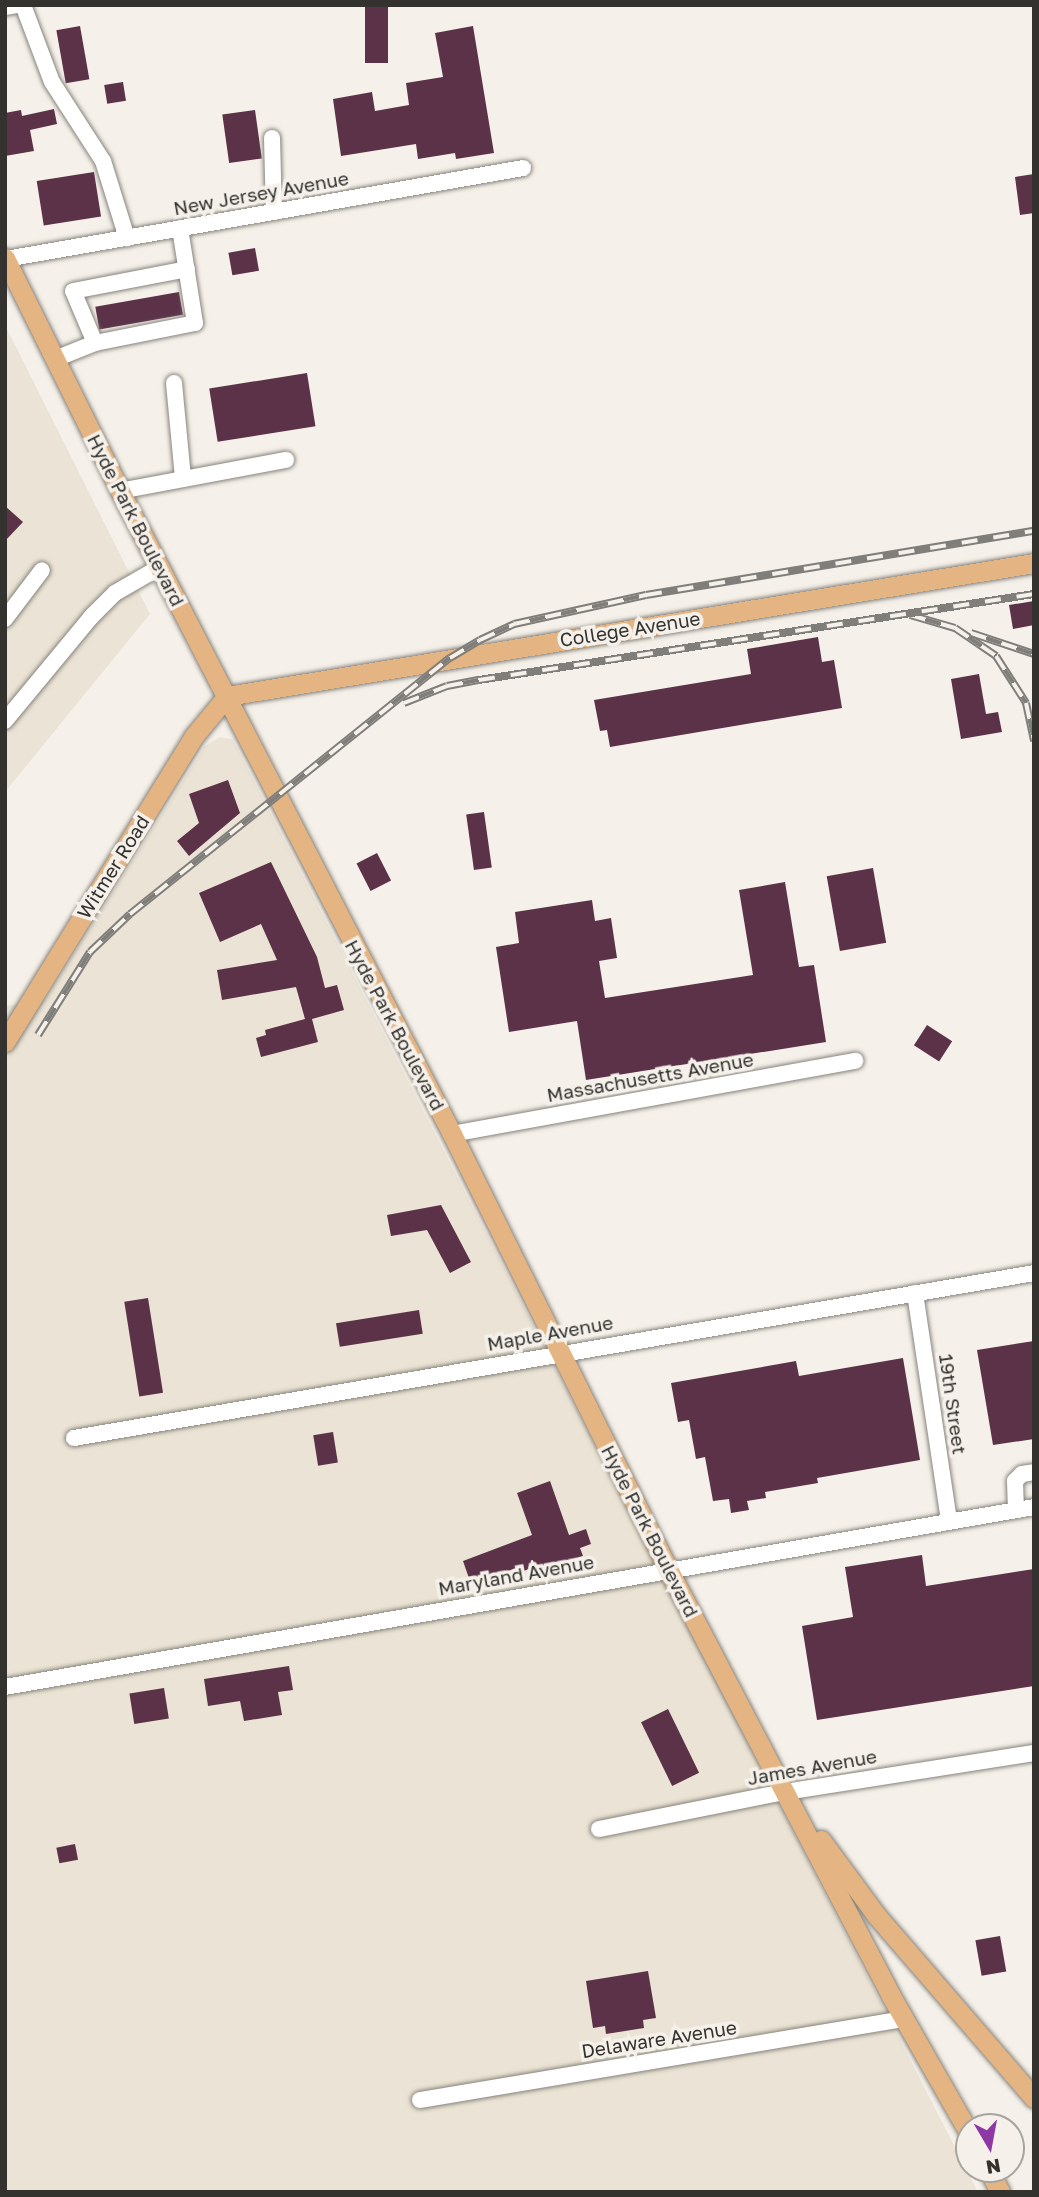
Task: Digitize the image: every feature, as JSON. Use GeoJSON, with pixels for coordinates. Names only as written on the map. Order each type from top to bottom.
{"type":"FeatureCollection","features":[{"type":"Feature","properties":{"kind":"main road","name":"Hyde Park Boulevard"},"geometry":{"type":"LineString","coordinates":[[6,259],[120,491],[452,1134],[668,1569],[905,2019],[958,2113]]}},
{"type":"Feature","properties":{"kind":"main road","name":"College Avenue"},"geometry":{"type":"LineString","coordinates":[[227,696],[1034,564]]}},
{"type":"Feature","properties":{"kind":"main road","name":"Witmer Road"},"geometry":{"type":"LineString","coordinates":[[5,1042],[194,736],[227,696]]}},
{"type":"Feature","properties":{"kind":"main road","name":"Hyde Park Boulevard"},"geometry":{"type":"LineString","coordinates":[[785,1792],[876,1914],[1034,2098]]}},
{"type":"Feature","properties":{"kind":"street"},"geometry":{"type":"LineString","coordinates":[[5,7],[20,5],[52,82],[103,161],[127,238]]}},
{"type":"Feature","properties":{"kind":"street"},"geometry":{"type":"LineString","coordinates":[[272,138],[274,212]]}},
{"type":"Feature","properties":{"kind":"street","name":"New Jersey Avenue"},"geometry":{"type":"LineString","coordinates":[[6,259],[523,168]]}},
{"type":"Feature","properties":{"kind":"street"},"geometry":{"type":"LineString","coordinates":[[55,359],[95,343],[195,323],[180,228]]}},
{"type":"Feature","properties":{"kind":"street"},"geometry":{"type":"LineString","coordinates":[[95,343],[73,291],[187,269]]}},
{"type":"Feature","properties":{"kind":"street"},"geometry":{"type":"LineString","coordinates":[[174,383],[183,480]]}},
{"type":"Feature","properties":{"kind":"street"},"geometry":{"type":"LineString","coordinates":[[120,491],[286,460]]}},
{"type":"Feature","properties":{"kind":"street"},"geometry":{"type":"LineString","coordinates":[[5,721],[99,609],[116,593],[160,567]]}},
{"type":"Feature","properties":{"kind":"street"},"geometry":{"type":"LineString","coordinates":[[5,619],[42,570]]}},
{"type":"Feature","properties":{"kind":"street","name":"Massachusetts Avenue"},"geometry":{"type":"LineString","coordinates":[[452,1134],[855,1061]]}},
{"type":"Feature","properties":{"kind":"street","name":"Maple Avenue"},"geometry":{"type":"LineString","coordinates":[[74,1438],[559,1352],[1034,1273]]}},
{"type":"Feature","properties":{"kind":"street","name":"19th Street"},"geometry":{"type":"LineString","coordinates":[[915,1293],[949,1521]]}},
{"type":"Feature","properties":{"kind":"street"},"geometry":{"type":"LineString","coordinates":[[1016,1510],[1015,1481],[1021,1474],[1034,1472]]}},
{"type":"Feature","properties":{"kind":"street","name":"Maryland Avenue"},"geometry":{"type":"LineString","coordinates":[[5,1687],[1034,1507]]}},
{"type":"Feature","properties":{"kind":"street","name":"James Avenue"},"geometry":{"type":"LineString","coordinates":[[599,1829],[785,1792],[1034,1753]]}},
{"type":"Feature","properties":{"kind":"street","name":"Delaware Avenue"},"geometry":{"type":"LineString","coordinates":[[420,2100],[905,2019]]}},
{"type":"Feature","properties":{"kind":"shaded area"},"geometry":{"type":"Polygon","coordinates":[[[5,325],[150,614],[5,792],[5,325]]]}},
{"type":"Feature","properties":{"kind":"shaded area"},"geometry":{"type":"Polygon","coordinates":[[[220,737],[233,740],[955,2147],[955,2183],[973,2183],[978,2192],[5,2192],[5,1006],[45,1000],[205,746],[220,737]]]}},
{"type":"Feature","properties":{"kind":"building"},"geometry":{"type":"Polygon","coordinates":[[[365,5],[388,5],[388,63],[365,63],[365,5]]]}},
{"type":"Feature","properties":{"kind":"building"},"geometry":{"type":"Polygon","coordinates":[[[80,26],[89,79],[66,83],[56,30],[80,26]]]}},
{"type":"Feature","properties":{"kind":"building"},"geometry":{"type":"Polygon","coordinates":[[[473,26],[494,153],[456,159],[455,153],[418,159],[416,144],[341,156],[333,99],[372,92],[375,111],[409,105],[406,83],[443,77],[435,33],[473,26]]]}},
{"type":"Feature","properties":{"kind":"building"},"geometry":{"type":"Polygon","coordinates":[[[123,82],[126,101],[107,104],[104,85],[123,82]]]}},
{"type":"Feature","properties":{"kind":"building"},"geometry":{"type":"Polygon","coordinates":[[[54,109],[57,124],[30,130],[34,151],[5,156],[5,113],[21,110],[22,116],[54,109]]]}},
{"type":"Feature","properties":{"kind":"building"},"geometry":{"type":"Polygon","coordinates":[[[255,110],[262,159],[229,163],[222,115],[255,110]]]}},
{"type":"Feature","properties":{"kind":"building"},"geometry":{"type":"Polygon","coordinates":[[[94,172],[101,216],[44,226],[37,181],[94,172]]]}},
{"type":"Feature","properties":{"kind":"building"},"geometry":{"type":"Polygon","coordinates":[[[1034,174],[1034,213],[1020,215],[1015,177],[1034,174]]]}},
{"type":"Feature","properties":{"kind":"building"},"geometry":{"type":"Polygon","coordinates":[[[255,248],[259,271],[232,275],[228,253],[255,248]]]}},
{"type":"Feature","properties":{"kind":"building"},"geometry":{"type":"Polygon","coordinates":[[[179,292],[183,315],[99,329],[95,307],[179,292]]]}},
{"type":"Feature","properties":{"kind":"building"},"geometry":{"type":"Polygon","coordinates":[[[307,373],[315,426],[218,442],[209,388],[307,373]]]}},
{"type":"Feature","properties":{"kind":"building"},"geometry":{"type":"Polygon","coordinates":[[[5,506],[23,522],[5,541],[5,506]]]}},
{"type":"Feature","properties":{"kind":"building"},"geometry":{"type":"Polygon","coordinates":[[[1034,601],[1034,625],[1013,629],[1009,605],[1034,601]]]}},
{"type":"Feature","properties":{"kind":"building"},"geometry":{"type":"Polygon","coordinates":[[[818,637],[822,662],[834,660],[842,708],[610,747],[607,730],[600,731],[594,700],[751,674],[747,649],[818,637]]]}},
{"type":"Feature","properties":{"kind":"building"},"geometry":{"type":"Polygon","coordinates":[[[979,674],[986,714],[998,712],[1002,732],[961,739],[951,679],[979,674]]]}},
{"type":"Feature","properties":{"kind":"building"},"geometry":{"type":"Polygon","coordinates":[[[228,780],[240,813],[189,856],[177,841],[199,823],[189,794],[228,780]]]}},
{"type":"Feature","properties":{"kind":"building"},"geometry":{"type":"Polygon","coordinates":[[[484,812],[492,867],[474,870],[466,815],[484,812]]]}},
{"type":"Feature","properties":{"kind":"building"},"geometry":{"type":"Polygon","coordinates":[[[377,853],[391,881],[371,891],[357,863],[377,853]]]}},
{"type":"Feature","properties":{"kind":"building"},"geometry":{"type":"Polygon","coordinates":[[[271,862],[317,957],[325,988],[337,985],[344,1010],[312,1019],[318,1042],[261,1057],[256,1038],[266,1035],[265,1030],[305,1019],[296,987],[222,1000],[217,970],[277,960],[261,924],[220,942],[199,893],[271,862]]]}},
{"type":"Feature","properties":{"kind":"building"},"geometry":{"type":"Polygon","coordinates":[[[873,868],[886,943],[840,951],[827,876],[873,868]]]}},
{"type":"Feature","properties":{"kind":"building"},"geometry":{"type":"Polygon","coordinates":[[[785,882],[799,967],[814,965],[826,1042],[586,1080],[577,1021],[509,1032],[496,947],[519,943],[515,912],[592,900],[595,921],[611,918],[617,958],[599,961],[605,998],[753,975],[739,890],[785,882]]]}},
{"type":"Feature","properties":{"kind":"building"},"geometry":{"type":"Polygon","coordinates":[[[927,1025],[952,1041],[939,1061],[914,1045],[927,1025]]]}},
{"type":"Feature","properties":{"kind":"building"},"geometry":{"type":"Polygon","coordinates":[[[441,1205],[471,1262],[450,1273],[427,1230],[391,1236],[387,1215],[441,1205]]]}},
{"type":"Feature","properties":{"kind":"building"},"geometry":{"type":"Polygon","coordinates":[[[148,1298],[163,1393],[139,1397],[124,1302],[148,1298]]]}},
{"type":"Feature","properties":{"kind":"building"},"geometry":{"type":"Polygon","coordinates":[[[419,1310],[423,1334],[340,1347],[336,1323],[419,1310]]]}},
{"type":"Feature","properties":{"kind":"building"},"geometry":{"type":"Polygon","coordinates":[[[1034,1341],[1034,1439],[993,1445],[977,1350],[1034,1341]]]}},
{"type":"Feature","properties":{"kind":"building"},"geometry":{"type":"Polygon","coordinates":[[[903,1358],[920,1460],[817,1478],[818,1483],[765,1492],[766,1498],[747,1501],[749,1510],[731,1513],[729,1499],[713,1501],[705,1457],[696,1459],[689,1420],[678,1422],[671,1383],[796,1361],[799,1376],[903,1358]]]}},
{"type":"Feature","properties":{"kind":"building"},"geometry":{"type":"Polygon","coordinates":[[[333,1432],[338,1463],[318,1466],[313,1435],[333,1432]]]}},
{"type":"Feature","properties":{"kind":"building"},"geometry":{"type":"Polygon","coordinates":[[[550,1481],[569,1535],[586,1529],[591,1544],[580,1548],[583,1556],[538,1571],[537,1566],[521,1572],[519,1567],[471,1584],[463,1561],[532,1535],[517,1493],[550,1481]]]}},
{"type":"Feature","properties":{"kind":"building"},"geometry":{"type":"Polygon","coordinates":[[[922,1555],[926,1586],[1034,1569],[1034,1686],[817,1720],[802,1626],[853,1617],[845,1567],[922,1555]]]}},
{"type":"Feature","properties":{"kind":"building"},"geometry":{"type":"Polygon","coordinates":[[[289,1666],[293,1690],[278,1692],[282,1715],[244,1721],[240,1701],[208,1706],[204,1679],[289,1666]]]}},
{"type":"Feature","properties":{"kind":"building"},"geometry":{"type":"Polygon","coordinates":[[[164,1688],[169,1719],[134,1724],[129,1693],[164,1688]]]}},
{"type":"Feature","properties":{"kind":"building"},"geometry":{"type":"Polygon","coordinates":[[[668,1709],[699,1773],[672,1786],[641,1722],[668,1709]]]}},
{"type":"Feature","properties":{"kind":"building"},"geometry":{"type":"Polygon","coordinates":[[[75,1844],[78,1860],[59,1863],[56,1848],[75,1844]]]}},
{"type":"Feature","properties":{"kind":"building"},"geometry":{"type":"Polygon","coordinates":[[[1000,1936],[1006,1971],[982,1976],[975,1940],[1000,1936]]]}},
{"type":"Feature","properties":{"kind":"building"},"geometry":{"type":"Polygon","coordinates":[[[648,1971],[656,2018],[643,2020],[644,2028],[606,2034],[605,2026],[593,2028],[586,1981],[648,1971]]]}},
{"type":"Feature","properties":{"kind":"railway"},"geometry":{"type":"LineString","coordinates":[[38,1035],[90,952],[130,914],[450,658],[480,640],[514,624],[646,595],[1034,531]]}},
{"type":"Feature","properties":{"kind":"railway"},"geometry":{"type":"LineString","coordinates":[[404,703],[447,686],[479,680],[1034,594]]}},
{"type":"Feature","properties":{"kind":"railway"},"geometry":{"type":"LineString","coordinates":[[910,615],[955,628],[996,656],[1026,703],[1034,741]]}},
{"type":"Feature","properties":{"kind":"railway"},"geometry":{"type":"LineString","coordinates":[[971,633],[1034,654]]}}]}
